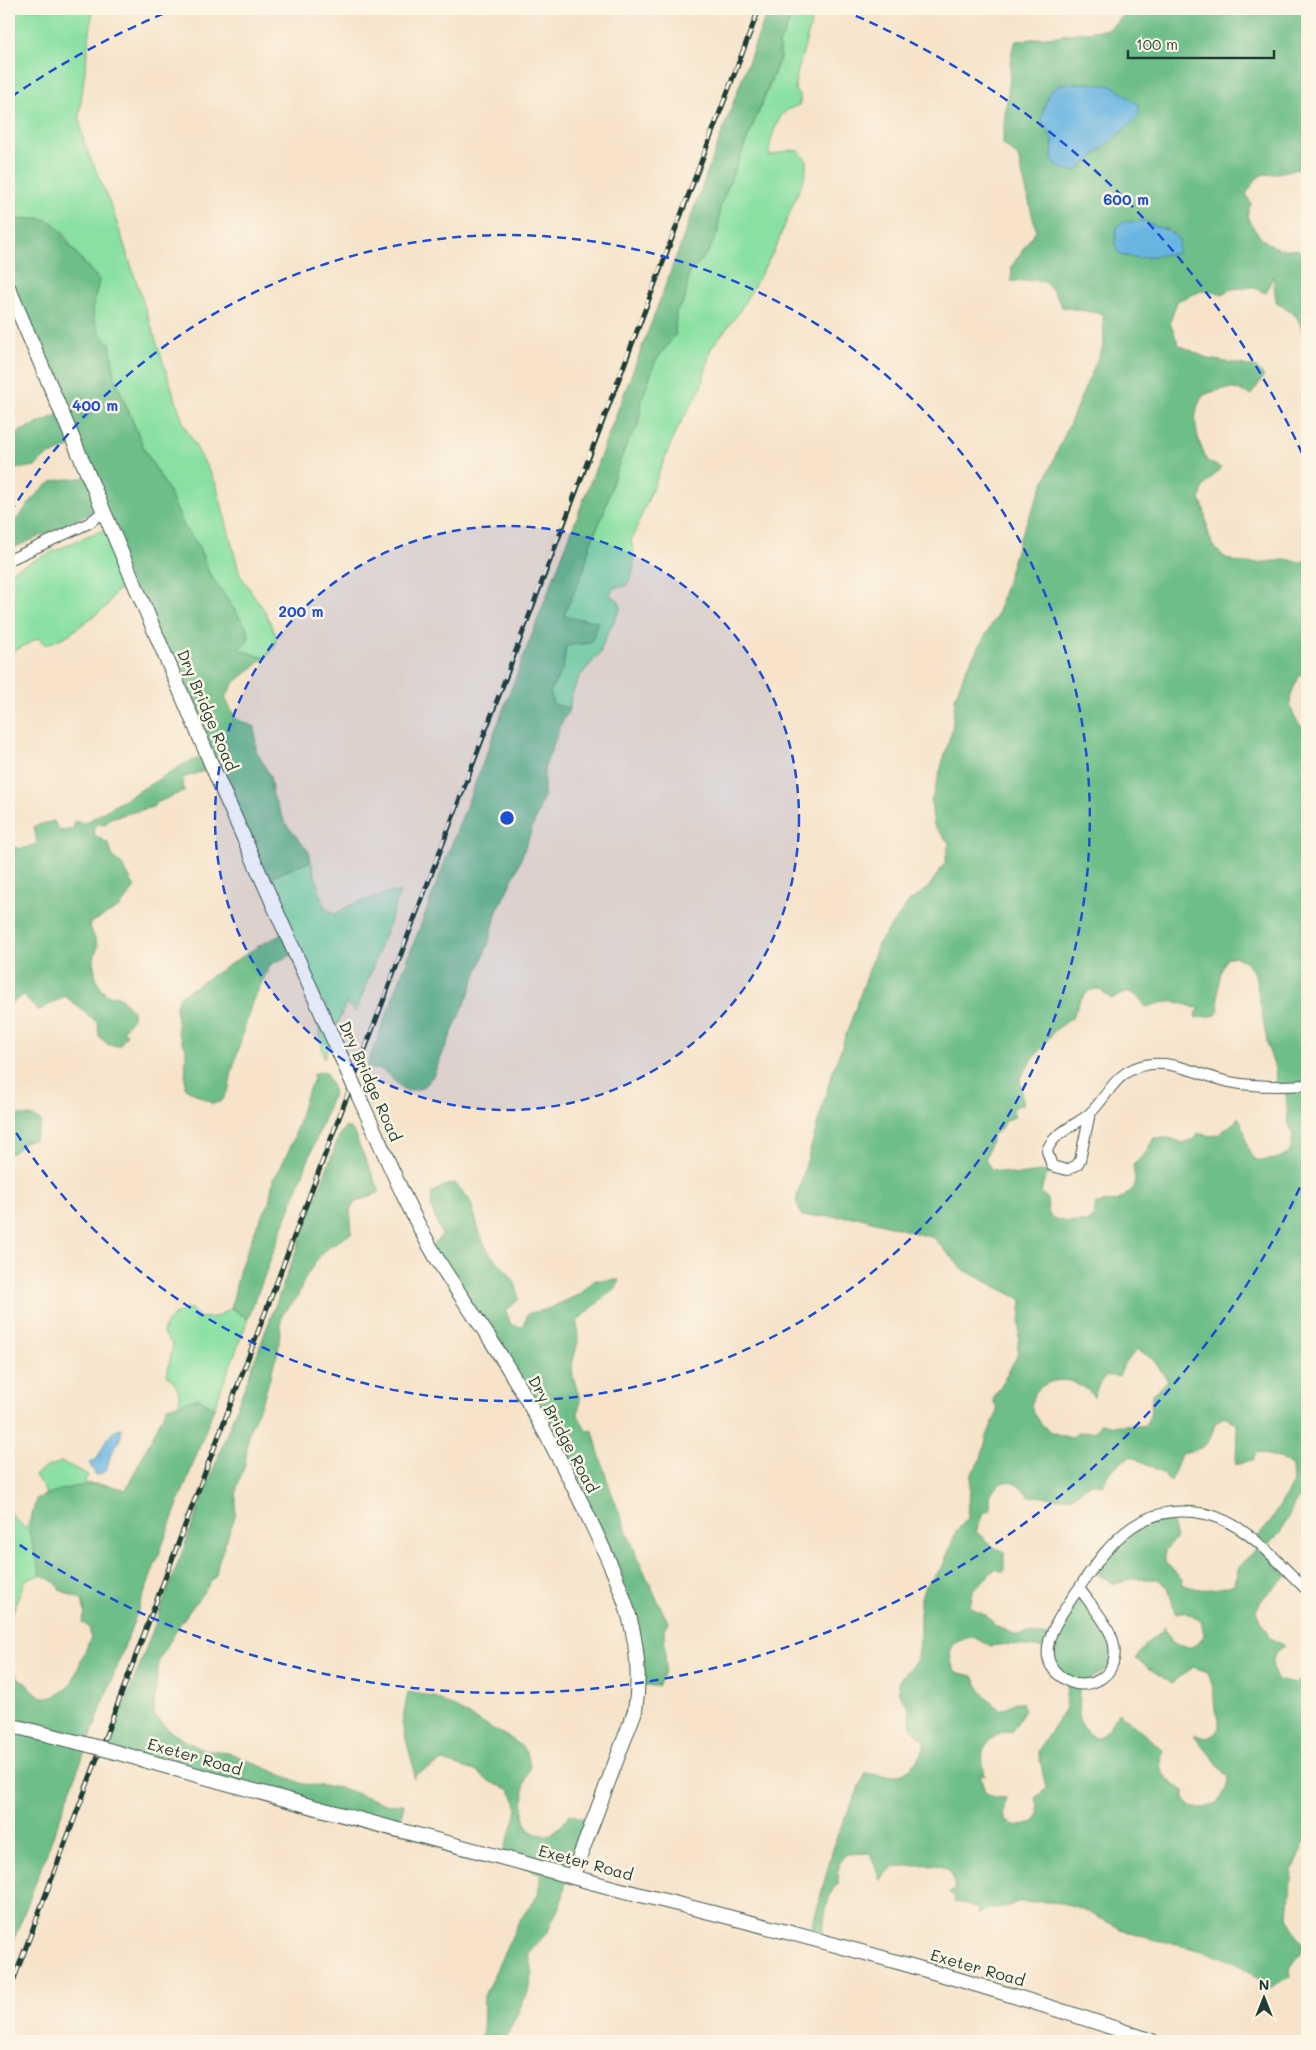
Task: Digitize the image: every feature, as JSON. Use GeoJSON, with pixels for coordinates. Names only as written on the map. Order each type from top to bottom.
{"type":"FeatureCollection","features":[{"type":"Feature","properties":{"kind":"street","name":"Dry Bridge Road"},"geometry":{"type":"LineString","coordinates":[[9,289],[219,782],[412,1214],[436,1257],[495,1346],[563,1464],[627,1602],[639,1662],[639,1686],[635,1711],[572,1877]]}},
{"type":"Feature","properties":{"kind":"street"},"geometry":{"type":"LineString","coordinates":[[9,560],[90,523],[103,512]]}},
{"type":"Feature","properties":{"kind":"street"},"geometry":{"type":"LineString","coordinates":[[1090,1113],[1080,1160],[1077,1165],[1062,1170],[1052,1166],[1047,1151],[1051,1142],[1090,1113],[1110,1086],[1130,1070],[1151,1065],[1177,1065],[1220,1080],[1249,1085],[1307,1085]]}},
{"type":"Feature","properties":{"kind":"street"},"geometry":{"type":"LineString","coordinates":[[1079,1588],[1109,1631],[1116,1651],[1113,1663],[1107,1673],[1098,1680],[1087,1684],[1076,1684],[1064,1680],[1056,1673],[1050,1662],[1048,1651],[1053,1629],[1079,1588],[1106,1548],[1124,1531],[1146,1519],[1181,1512],[1217,1518],[1240,1528],[1307,1590]]}},
{"type":"Feature","properties":{"kind":"street","name":"Exeter Road"},"geometry":{"type":"LineString","coordinates":[[9,1725],[108,1750],[345,1817],[572,1877],[714,1912],[948,1975],[1070,2012],[1152,2041]]}},
{"type":"Feature","properties":{"kind":"green space"},"geometry":{"type":"Polygon","coordinates":[[[9,9],[93,9],[79,116],[84,143],[112,208],[184,425],[216,484],[240,575],[264,610],[276,635],[275,647],[265,658],[237,649],[247,642],[249,636],[247,628],[209,573],[198,545],[185,528],[167,488],[145,451],[115,378],[110,343],[100,333],[94,320],[93,306],[99,280],[71,247],[64,233],[39,218],[9,220],[9,9]]]}},
{"type":"Feature","properties":{"kind":"green space"},"geometry":{"type":"Polygon","coordinates":[[[768,9],[795,9],[779,44],[780,58],[720,206],[718,232],[708,253],[689,273],[685,300],[676,312],[675,335],[655,362],[642,399],[638,426],[627,443],[615,474],[603,515],[590,544],[584,569],[564,615],[598,622],[591,643],[566,646],[563,668],[550,691],[553,704],[570,708],[562,722],[544,769],[544,796],[516,872],[497,911],[489,942],[468,996],[433,1076],[422,1088],[408,1091],[402,1088],[383,1070],[366,1068],[660,300],[768,9]]]}},
{"type":"Feature","properties":{"kind":"green space"},"geometry":{"type":"Polygon","coordinates":[[[795,9],[815,9],[796,78],[795,91],[800,95],[800,104],[784,112],[780,117],[770,144],[769,156],[790,150],[799,151],[807,161],[805,175],[775,249],[738,314],[711,348],[701,388],[676,431],[631,541],[634,559],[632,575],[626,586],[614,587],[610,595],[619,601],[621,608],[605,638],[600,653],[579,677],[570,700],[570,709],[553,704],[550,691],[563,668],[566,646],[598,622],[563,615],[584,569],[590,544],[603,515],[615,474],[627,443],[638,426],[642,399],[655,362],[675,335],[676,312],[685,300],[689,273],[708,253],[718,232],[720,206],[780,58],[779,44],[795,9]]]}},
{"type":"Feature","properties":{"kind":"green space"},"geometry":{"type":"Polygon","coordinates":[[[1130,9],[1307,9],[1307,170],[1298,169],[1276,174],[1264,174],[1257,178],[1246,194],[1251,204],[1247,216],[1260,237],[1280,249],[1297,249],[1301,252],[1307,246],[1307,352],[1305,352],[1302,329],[1297,318],[1276,301],[1273,276],[1266,293],[1252,287],[1231,289],[1222,294],[1204,290],[1177,301],[1170,323],[1179,345],[1209,359],[1255,367],[1264,376],[1251,395],[1232,389],[1217,390],[1204,395],[1196,411],[1196,428],[1207,461],[1221,468],[1203,487],[1200,500],[1212,543],[1219,552],[1236,562],[1255,563],[1291,560],[1301,562],[1307,560],[1307,672],[1299,676],[1290,700],[1296,720],[1307,730],[1307,1492],[1296,1501],[1280,1533],[1263,1549],[1287,1576],[1262,1599],[1257,1610],[1259,1619],[1269,1637],[1284,1646],[1276,1654],[1273,1661],[1278,1680],[1294,1684],[1304,1678],[1307,1665],[1307,1837],[1292,1871],[1288,1917],[1303,1945],[1301,1954],[1290,1969],[1291,1978],[1267,1989],[1254,1975],[1239,1965],[1221,1957],[1146,1938],[1113,1925],[1074,1906],[1048,1902],[1017,1902],[1012,1905],[988,1910],[979,1915],[978,1909],[955,1901],[954,1895],[949,1893],[956,1889],[953,1878],[941,1866],[894,1866],[880,1880],[870,1853],[846,1854],[839,1863],[838,1884],[828,1900],[822,1933],[812,1928],[836,1838],[866,1773],[889,1776],[902,1773],[913,1766],[923,1751],[924,1741],[911,1727],[909,1708],[898,1691],[900,1679],[916,1661],[920,1636],[920,1602],[924,1587],[943,1566],[956,1532],[968,1518],[971,1475],[981,1458],[987,1436],[996,1415],[997,1408],[993,1400],[1017,1356],[1022,1300],[962,1269],[934,1238],[857,1217],[802,1216],[796,1200],[829,1083],[878,944],[909,902],[928,888],[945,863],[949,843],[934,826],[931,802],[952,730],[955,698],[965,671],[997,615],[1019,540],[1104,344],[1103,314],[1062,307],[1052,289],[1043,282],[1011,281],[1012,266],[1036,230],[1018,157],[1003,144],[1012,52],[1016,41],[1109,29],[1130,9]],[[1053,140],[1052,159],[1077,171],[1079,169],[1053,140]],[[1144,221],[1117,227],[1115,244],[1120,255],[1139,258],[1178,253],[1171,230],[1153,226],[1144,221]],[[1235,956],[1227,958],[1219,983],[1219,1009],[1216,1015],[1196,1018],[1195,1013],[1199,1011],[1198,1007],[1195,1008],[1182,1003],[1170,1002],[1146,1007],[1138,997],[1131,993],[1111,999],[1100,989],[1090,990],[1080,1000],[1072,1018],[1054,1031],[1027,1067],[1020,1080],[1023,1105],[1015,1106],[1013,1110],[1015,1117],[1005,1120],[1000,1130],[993,1134],[985,1160],[991,1169],[1017,1175],[1050,1171],[1043,1183],[1041,1193],[1047,1198],[1048,1212],[1052,1218],[1066,1222],[1086,1222],[1094,1216],[1096,1204],[1117,1201],[1133,1190],[1135,1179],[1133,1165],[1145,1154],[1154,1138],[1169,1138],[1183,1143],[1194,1139],[1197,1133],[1211,1136],[1220,1134],[1238,1117],[1244,1129],[1248,1149],[1255,1160],[1274,1159],[1283,1156],[1291,1150],[1293,1134],[1288,1122],[1286,1092],[1276,1091],[1275,1069],[1268,1047],[1255,974],[1246,962],[1235,956]],[[1137,1350],[1124,1364],[1119,1377],[1109,1376],[1102,1380],[1094,1397],[1082,1386],[1068,1381],[1055,1381],[1043,1386],[1035,1393],[1032,1404],[1035,1416],[1048,1430],[1071,1438],[1078,1433],[1096,1431],[1101,1423],[1109,1425],[1145,1425],[1150,1416],[1152,1395],[1168,1380],[1151,1357],[1137,1350]],[[1224,1417],[1215,1423],[1210,1438],[1204,1446],[1181,1454],[1171,1481],[1153,1467],[1130,1456],[1111,1470],[1102,1485],[1094,1484],[1087,1486],[1069,1497],[1028,1496],[1014,1482],[1008,1481],[998,1485],[989,1496],[991,1510],[983,1513],[976,1532],[993,1546],[1004,1552],[1004,1572],[995,1569],[973,1591],[970,1607],[990,1618],[995,1626],[1017,1635],[1027,1633],[1049,1636],[1066,1609],[1082,1594],[1108,1630],[1114,1664],[1079,1687],[1079,1720],[1089,1736],[1097,1738],[1110,1728],[1118,1712],[1163,1750],[1160,1763],[1164,1774],[1172,1783],[1184,1791],[1184,1799],[1190,1807],[1198,1808],[1205,1808],[1217,1802],[1225,1792],[1228,1777],[1194,1735],[1207,1738],[1215,1734],[1219,1728],[1219,1718],[1215,1710],[1213,1688],[1208,1672],[1194,1667],[1176,1679],[1172,1684],[1136,1659],[1148,1642],[1163,1631],[1164,1627],[1173,1644],[1187,1647],[1195,1645],[1204,1635],[1201,1621],[1184,1612],[1175,1613],[1168,1587],[1158,1579],[1132,1579],[1114,1584],[1094,1572],[1130,1529],[1168,1516],[1171,1518],[1176,1539],[1165,1550],[1165,1562],[1182,1579],[1183,1584],[1189,1587],[1208,1589],[1234,1584],[1239,1566],[1257,1548],[1253,1542],[1269,1524],[1293,1483],[1292,1467],[1282,1459],[1257,1452],[1253,1461],[1250,1460],[1236,1465],[1237,1424],[1224,1417]],[[975,1637],[960,1640],[952,1647],[951,1652],[955,1672],[973,1676],[985,1695],[1001,1710],[1016,1702],[1022,1702],[1025,1710],[1012,1731],[998,1734],[986,1745],[983,1755],[985,1776],[980,1775],[985,1792],[994,1797],[1006,1798],[1004,1815],[1006,1820],[1016,1825],[1027,1825],[1036,1819],[1038,1810],[1036,1798],[1046,1788],[1038,1751],[1065,1708],[1067,1684],[1046,1648],[1011,1645],[991,1646],[975,1637]]]}},
{"type":"Feature","properties":{"kind":"green space"},"geometry":{"type":"Polygon","coordinates":[[[39,218],[52,222],[60,229],[68,244],[99,280],[93,306],[94,320],[100,333],[110,343],[115,379],[145,451],[167,488],[185,528],[198,545],[209,573],[247,628],[249,636],[247,643],[238,649],[265,658],[234,683],[225,698],[236,719],[255,727],[256,750],[270,776],[273,796],[286,824],[309,852],[311,861],[263,880],[210,769],[182,778],[184,791],[156,803],[153,807],[110,818],[105,824],[97,824],[93,829],[95,835],[109,844],[112,855],[122,865],[135,887],[120,907],[89,924],[98,946],[93,961],[97,982],[106,995],[119,996],[133,1011],[132,1019],[123,1030],[127,1034],[119,1046],[109,1045],[99,1037],[98,1023],[65,996],[38,1011],[23,995],[9,1005],[9,845],[21,849],[37,844],[34,826],[54,821],[59,831],[73,829],[74,821],[85,823],[186,763],[205,756],[101,509],[9,550],[9,527],[40,491],[52,482],[87,476],[74,445],[45,457],[36,466],[9,470],[9,436],[59,414],[9,289],[9,220],[39,218]]]}},
{"type":"Feature","properties":{"kind":"green space"},"geometry":{"type":"Polygon","coordinates":[[[111,528],[133,583],[115,592],[107,606],[68,635],[46,645],[38,638],[9,654],[9,572],[87,536],[111,528]]]}},
{"type":"Feature","properties":{"kind":"green space"},"geometry":{"type":"Polygon","coordinates":[[[311,861],[324,906],[334,915],[355,903],[387,893],[400,893],[356,1012],[346,1003],[324,1058],[317,1017],[263,880],[311,861]]]}},
{"type":"Feature","properties":{"kind":"green space"},"geometry":{"type":"Polygon","coordinates":[[[283,934],[294,954],[271,964],[252,1002],[229,1088],[222,1101],[213,1104],[185,1088],[186,1049],[178,1033],[176,1005],[180,996],[262,944],[283,934]]]}},
{"type":"Feature","properties":{"kind":"green space"},"geometry":{"type":"Polygon","coordinates":[[[325,1071],[334,1092],[248,1319],[231,1308],[240,1268],[257,1225],[269,1204],[273,1179],[280,1169],[293,1141],[305,1098],[314,1079],[313,1074],[325,1071]]]}},
{"type":"Feature","properties":{"kind":"green space"},"geometry":{"type":"Polygon","coordinates":[[[9,1095],[18,1115],[34,1117],[42,1122],[34,1140],[27,1141],[13,1153],[9,1153],[9,1095]]]}},
{"type":"Feature","properties":{"kind":"green space"},"geometry":{"type":"Polygon","coordinates":[[[345,1127],[352,1129],[380,1192],[356,1202],[350,1209],[352,1233],[327,1248],[305,1278],[297,1298],[282,1315],[278,1351],[264,1397],[249,1431],[245,1465],[237,1487],[235,1516],[218,1563],[216,1575],[180,1624],[159,1660],[153,1715],[171,1732],[200,1749],[228,1752],[303,1784],[342,1788],[389,1805],[404,1804],[398,1829],[106,1754],[340,1134],[345,1127]]]}},
{"type":"Feature","properties":{"kind":"green space"},"geometry":{"type":"Polygon","coordinates":[[[455,1183],[470,1201],[480,1234],[489,1252],[509,1274],[516,1285],[518,1300],[506,1311],[511,1325],[522,1327],[529,1313],[545,1310],[578,1295],[595,1280],[619,1280],[617,1286],[577,1321],[578,1342],[572,1365],[573,1377],[580,1399],[578,1415],[586,1431],[593,1430],[616,1503],[646,1577],[668,1622],[664,1629],[666,1670],[658,1686],[639,1686],[626,1601],[561,1460],[448,1283],[426,1256],[425,1253],[442,1235],[431,1207],[432,1193],[444,1186],[455,1183]]]}},
{"type":"Feature","properties":{"kind":"green space"},"geometry":{"type":"Polygon","coordinates":[[[190,1308],[200,1318],[216,1317],[231,1308],[248,1319],[214,1408],[199,1398],[179,1404],[177,1388],[167,1375],[173,1345],[163,1333],[164,1328],[172,1316],[190,1308]]]}},
{"type":"Feature","properties":{"kind":"green space"},"geometry":{"type":"Polygon","coordinates":[[[199,1398],[214,1408],[9,1953],[9,1669],[41,1697],[54,1697],[71,1685],[91,1637],[89,1627],[82,1622],[85,1613],[82,1600],[60,1590],[56,1583],[41,1575],[29,1531],[36,1499],[57,1491],[80,1486],[104,1485],[126,1490],[167,1407],[199,1398]]]}},
{"type":"Feature","properties":{"kind":"green space"},"geometry":{"type":"Polygon","coordinates":[[[62,1462],[88,1475],[84,1483],[110,1485],[43,1496],[46,1493],[35,1475],[45,1468],[62,1462]]]}},
{"type":"Feature","properties":{"kind":"green space"},"geometry":{"type":"Polygon","coordinates":[[[35,1506],[29,1531],[41,1575],[25,1580],[9,1622],[9,1512],[26,1529],[35,1506]]]}},
{"type":"Feature","properties":{"kind":"green space"},"geometry":{"type":"Polygon","coordinates":[[[408,1692],[435,1697],[515,1741],[527,1752],[530,1766],[524,1785],[523,1818],[531,1831],[541,1835],[551,1834],[563,1824],[569,1814],[592,1821],[566,1880],[563,1897],[548,1932],[528,1953],[532,1973],[528,1992],[504,2041],[479,2041],[483,2031],[484,1996],[519,1921],[538,1895],[541,1874],[502,1858],[517,1808],[510,1790],[488,1781],[478,1772],[443,1761],[416,1774],[414,1779],[414,1769],[402,1724],[408,1692]]]}},
{"type":"Feature","properties":{"kind":"water"},"geometry":{"type":"Polygon","coordinates":[[[1089,83],[1113,86],[1139,105],[1138,117],[1077,171],[1061,169],[1052,159],[1053,140],[1041,118],[1049,92],[1062,84],[1089,83]]]}},
{"type":"Feature","properties":{"kind":"water"},"geometry":{"type":"Polygon","coordinates":[[[1144,221],[1167,230],[1175,236],[1179,240],[1178,253],[1139,258],[1120,255],[1115,244],[1117,227],[1123,222],[1144,221]]]}},
{"type":"Feature","properties":{"kind":"water"},"geometry":{"type":"Polygon","coordinates":[[[121,1428],[120,1438],[111,1454],[107,1467],[102,1474],[96,1475],[89,1463],[97,1459],[107,1438],[117,1429],[121,1428]]]}},
{"type":"Feature","properties":{"kind":"railway"},"geometry":{"type":"LineString","coordinates":[[9,1992],[476,752],[759,9]]}}]}
